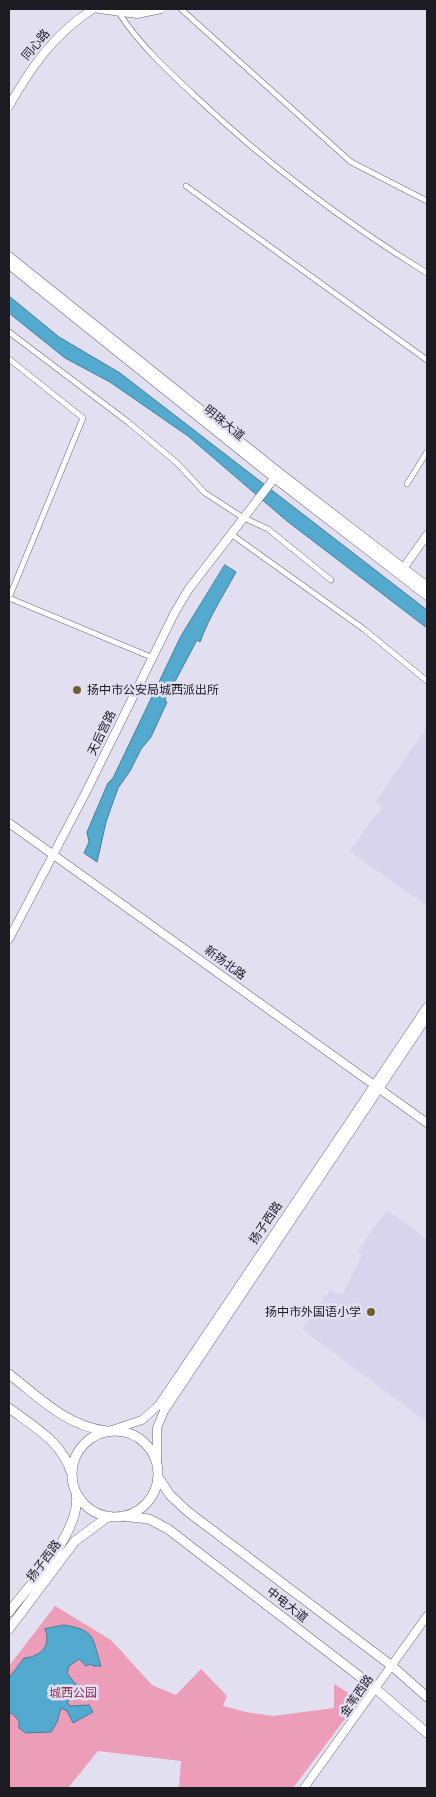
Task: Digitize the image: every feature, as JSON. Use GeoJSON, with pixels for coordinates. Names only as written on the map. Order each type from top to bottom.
{"type":"FeatureCollection","features":[{"type":"Feature","properties":{"kind":"main road","name":"同心路"},"geometry":{"type":"LineString","coordinates":[[9,106],[25,77],[44,50],[71,23],[93,9]]}},
{"type":"Feature","properties":{"kind":"main road"},"geometry":{"type":"LineString","coordinates":[[99,9],[137,14],[161,9]]}},
{"type":"Feature","properties":{"kind":"main road","name":"明珠大道"},"geometry":{"type":"LineString","coordinates":[[9,256],[274,477]]}},
{"type":"Feature","properties":{"kind":"main road","name":"明珠大道"},"geometry":{"type":"LineString","coordinates":[[9,265],[274,477],[401,571],[427,586]]}},
{"type":"Feature","properties":{"kind":"main road","name":"天后宫路"},"geometry":{"type":"LineString","coordinates":[[9,939],[53,855],[151,657],[188,590],[274,477]]}},
{"type":"Feature","properties":{"kind":"main road"},"geometry":{"type":"LineString","coordinates":[[401,571],[427,535]]}},
{"type":"Feature","properties":{"kind":"main road","name":"明珠大道"},"geometry":{"type":"LineString","coordinates":[[401,571],[427,596]]}},
{"type":"Feature","properties":{"kind":"main road","name":"新扬北路"},"geometry":{"type":"LineString","coordinates":[[9,823],[427,1123]]}},
{"type":"Feature","properties":{"kind":"main road","name":"扬子西路"},"geometry":{"type":"LineString","coordinates":[[157,1464],[158,1428],[164,1411],[427,1007]]}},
{"type":"Feature","properties":{"kind":"main road","name":"扬子西路"},"geometry":{"type":"LineString","coordinates":[[109,1431],[142,1420],[159,1405],[376,1087],[427,1017]]}},
{"type":"Feature","properties":{"kind":"main road"},"geometry":{"type":"LineString","coordinates":[[9,1374],[68,1420],[90,1429],[122,1431],[134,1435],[144,1442],[152,1452],[157,1464],[158,1476],[155,1491],[147,1503],[135,1512],[122,1516],[109,1516],[88,1506],[74,1487],[67,1458],[55,1444],[9,1408]]}},
{"type":"Feature","properties":{"kind":"main road"},"geometry":{"type":"LineString","coordinates":[[72,1476],[74,1463],[79,1452],[87,1442],[109,1431]]}},
{"type":"Feature","properties":{"kind":"main road","name":"中电大道"},"geometry":{"type":"LineString","coordinates":[[158,1476],[170,1495],[187,1511],[392,1666],[427,1697]]}},
{"type":"Feature","properties":{"kind":"main road","name":"扬子西路"},"geometry":{"type":"LineString","coordinates":[[9,1612],[69,1533],[77,1499],[74,1487]]}},
{"type":"Feature","properties":{"kind":"main road","name":"扬子西路"},"geometry":{"type":"LineString","coordinates":[[9,1629],[75,1541],[109,1516]]}},
{"type":"Feature","properties":{"kind":"main road","name":"中电大道"},"geometry":{"type":"LineString","coordinates":[[122,1516],[149,1519],[168,1529],[376,1689],[427,1733]]}},
{"type":"Feature","properties":{"kind":"main road","name":"金苇西路"},"geometry":{"type":"LineString","coordinates":[[304,1788],[427,1616]]}},
{"type":"Feature","properties":{"kind":"street"},"geometry":{"type":"LineString","coordinates":[[181,9],[351,162],[427,202]]}},
{"type":"Feature","properties":{"kind":"street"},"geometry":{"type":"LineString","coordinates":[[118,13],[146,49],[221,121],[329,208],[376,242],[427,273]]}},
{"type":"Feature","properties":{"kind":"street"},"geometry":{"type":"LineString","coordinates":[[186,186],[427,360]]}},
{"type":"Feature","properties":{"kind":"street"},"geometry":{"type":"LineString","coordinates":[[9,332],[128,422],[177,463],[205,492],[242,517],[268,529],[331,580]]}},
{"type":"Feature","properties":{"kind":"street"},"geometry":{"type":"LineString","coordinates":[[9,359],[83,418],[9,598],[151,657]]}},
{"type":"Feature","properties":{"kind":"street"},"geometry":{"type":"LineString","coordinates":[[407,484],[427,452]]}},
{"type":"Feature","properties":{"kind":"street"},"geometry":{"type":"LineString","coordinates":[[231,534],[365,630],[427,681]]}},
{"type":"Feature","properties":{"kind":"shaded area"},"geometry":{"type":"Polygon","coordinates":[[[427,727],[427,906],[349,851],[382,807],[375,802],[427,727]]]}},
{"type":"Feature","properties":{"kind":"shaded area","name":"扬中市外国语小学"},"geometry":{"type":"Polygon","coordinates":[[[387,1210],[427,1239],[427,1422],[302,1329],[330,1290],[342,1295],[362,1255],[357,1251],[387,1210]]]}},
{"type":"Feature","properties":{"kind":"green space","name":"城西公园"},"geometry":{"type":"Polygon","coordinates":[[[55,1606],[111,1640],[152,1685],[176,1695],[201,1669],[227,1696],[223,1706],[273,1716],[334,1708],[334,1684],[355,1697],[351,1711],[293,1788],[179,1788],[181,1761],[98,1751],[68,1788],[9,1788],[9,1666],[55,1606]]]}},
{"type":"Feature","properties":{"kind":"water"},"geometry":{"type":"Polygon","coordinates":[[[9,296],[59,337],[120,373],[427,610],[427,628],[287,521],[188,436],[110,382],[65,358],[9,313],[9,296]]]}},
{"type":"Feature","properties":{"kind":"water"},"geometry":{"type":"Polygon","coordinates":[[[225,565],[236,572],[212,614],[200,642],[197,640],[165,700],[167,702],[151,737],[141,749],[130,771],[118,788],[106,822],[97,862],[84,853],[89,842],[87,832],[108,783],[113,778],[181,636],[225,565]]]}},
{"type":"Feature","properties":{"kind":"water"},"geometry":{"type":"Polygon","coordinates":[[[64,1625],[75,1627],[88,1633],[94,1642],[101,1666],[93,1666],[91,1664],[86,1666],[79,1659],[69,1666],[67,1673],[78,1687],[78,1694],[67,1702],[70,1706],[89,1705],[93,1712],[73,1723],[67,1711],[61,1708],[57,1722],[51,1732],[26,1733],[19,1728],[19,1721],[13,1714],[9,1713],[9,1678],[24,1658],[40,1653],[43,1650],[47,1641],[45,1629],[64,1625]]]}},
{"type":"Feature","properties":{"kind":"place","name":"扬中市公安局城西派出所"},"geometry":{"type":"Point","coordinates":[77,690]}},
{"type":"Feature","properties":{"kind":"place","name":"扬中市外国语小学"},"geometry":{"type":"Point","coordinates":[371,1312]}}]}
